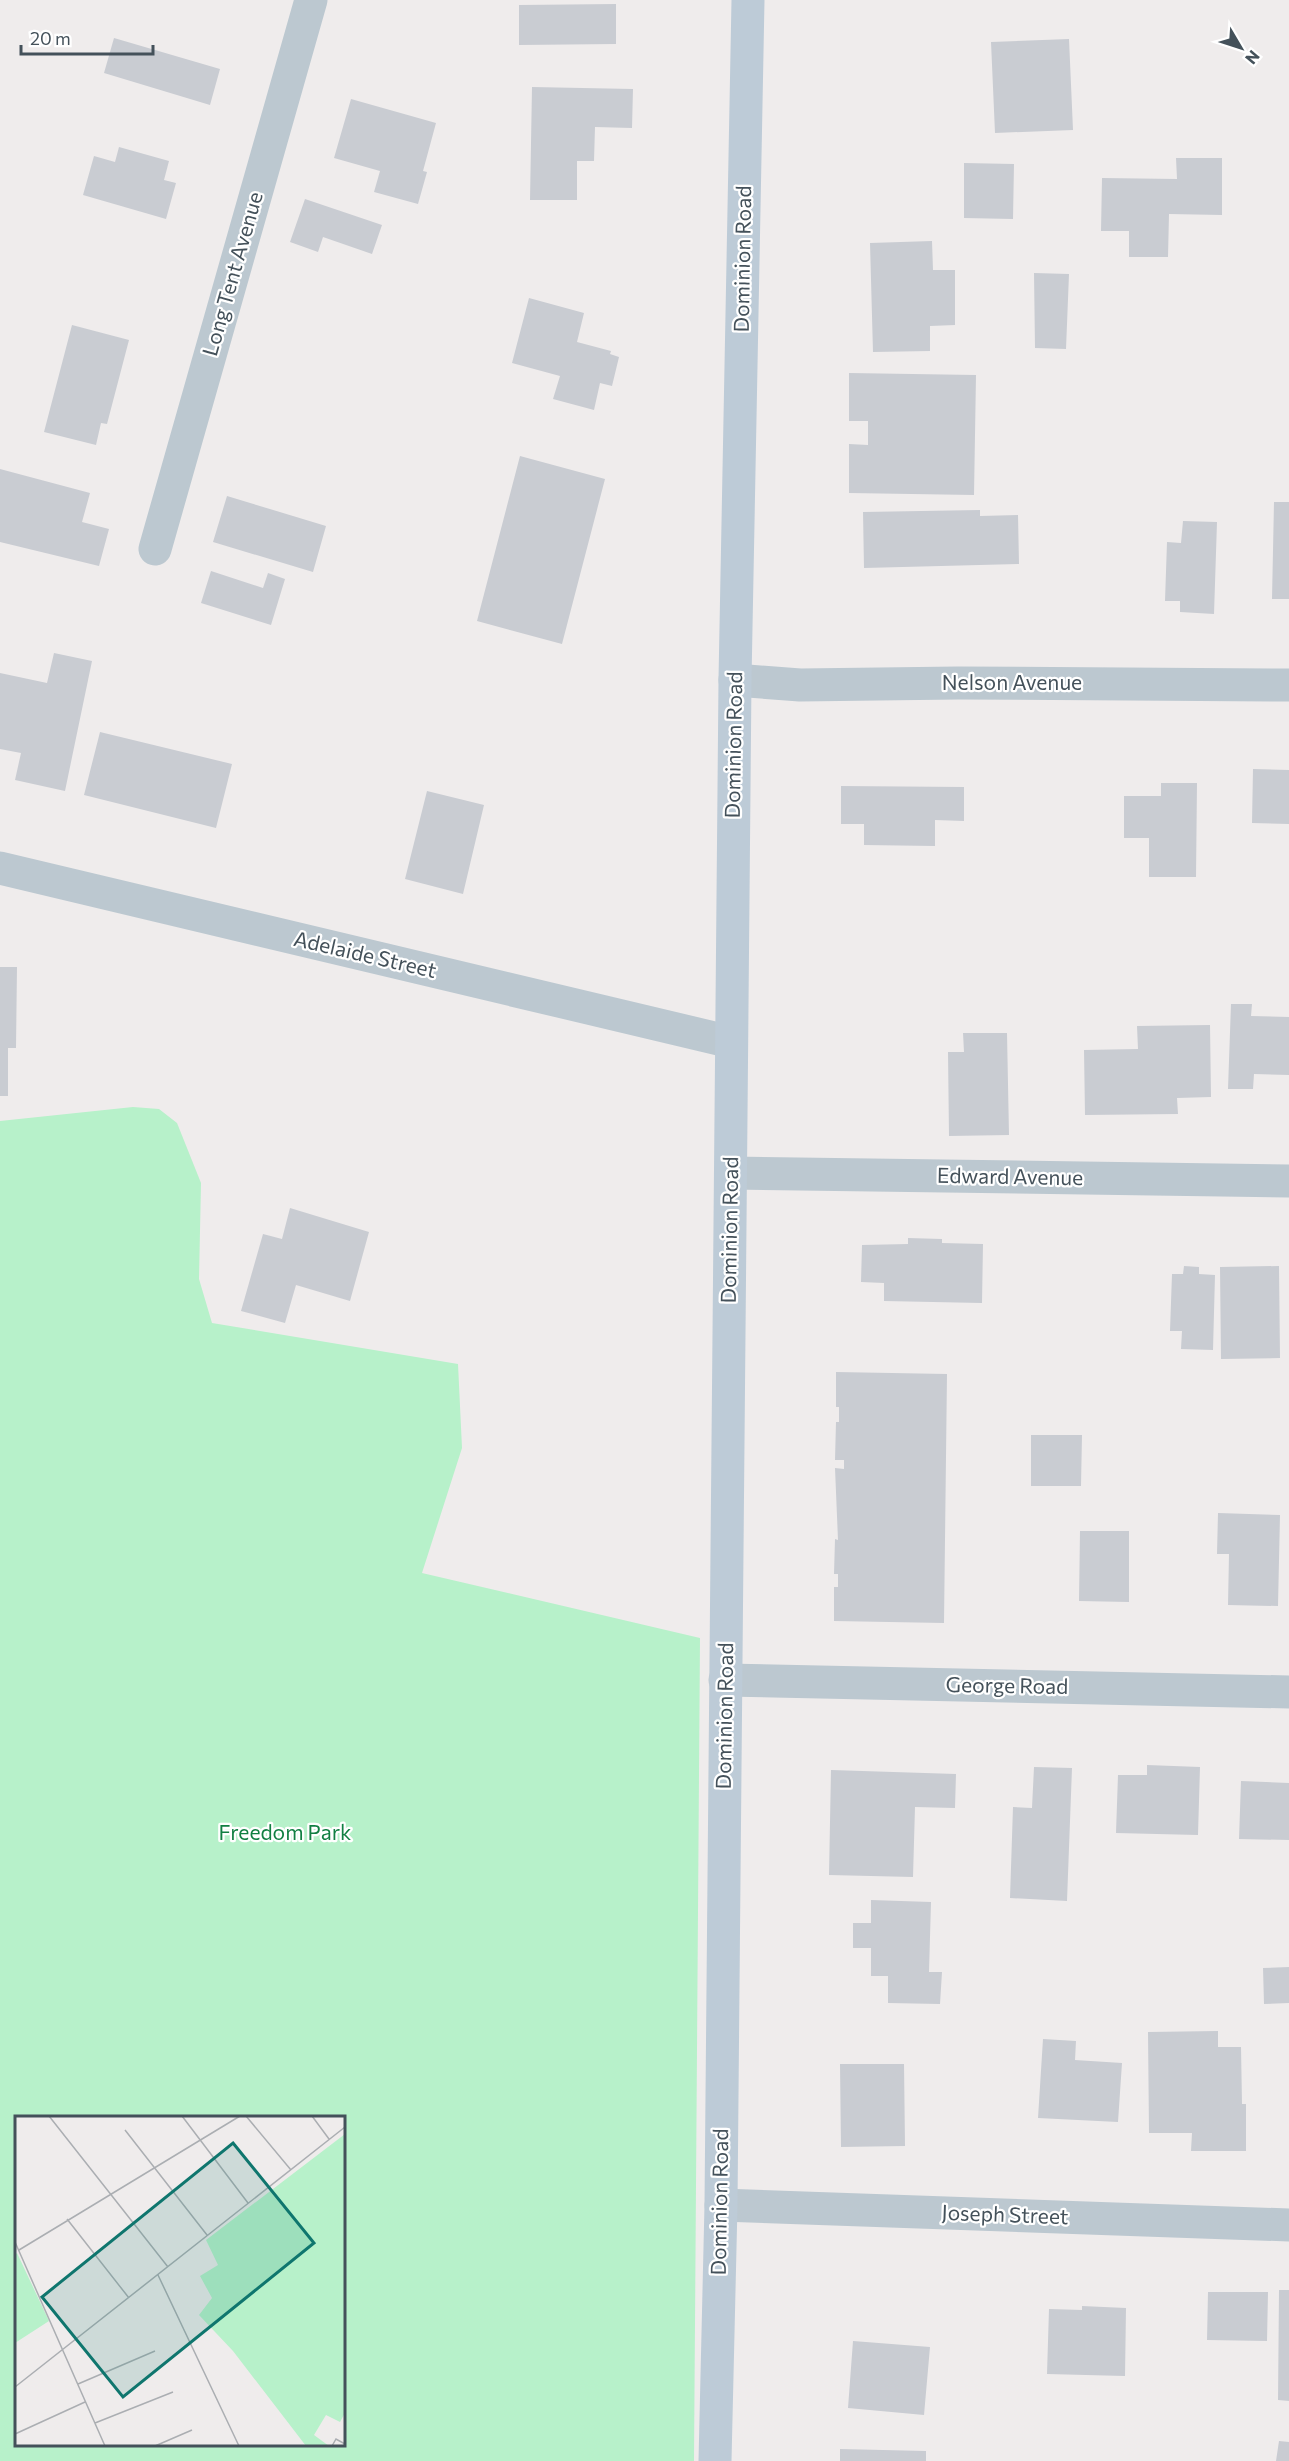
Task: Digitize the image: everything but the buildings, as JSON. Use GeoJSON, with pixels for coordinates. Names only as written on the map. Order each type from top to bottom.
{"type":"FeatureCollection","features":[{"type":"Feature","properties":{"kind":"main road","name":"Dominion Road"},"geometry":{"type":"LineString","coordinates":[[715,2461],[721,2205],[735,681],[748,0]]}},
{"type":"Feature","properties":{"kind":"street","name":"Long Tent Avenue"},"geometry":{"type":"LineString","coordinates":[[155,549],[311,0]]}},
{"type":"Feature","properties":{"kind":"street","name":"Nelson Avenue"},"geometry":{"type":"LineString","coordinates":[[735,681],[800,685],[958,683],[1289,686]]}},
{"type":"Feature","properties":{"kind":"street","name":"Adelaide Street"},"geometry":{"type":"LineString","coordinates":[[0,868],[731,1042]]}},
{"type":"Feature","properties":{"kind":"street","name":"Edward Avenue"},"geometry":{"type":"LineString","coordinates":[[731,1173],[1289,1181]]}},
{"type":"Feature","properties":{"kind":"street","name":"George Road"},"geometry":{"type":"LineString","coordinates":[[725,1680],[1289,1692]]}},
{"type":"Feature","properties":{"kind":"street","name":"Joseph Street"},"geometry":{"type":"LineString","coordinates":[[721,2205],[1289,2224]]}},
{"type":"Feature","properties":{"kind":"green space","name":"Freedom Park"},"geometry":{"type":"Polygon","coordinates":[[[133,1107],[159,1109],[177,1123],[201,1183],[199,1279],[212,1323],[458,1364],[462,1448],[422,1573],[700,1638],[694,2461],[0,2461],[0,1121],[133,1107]]]}}]}
